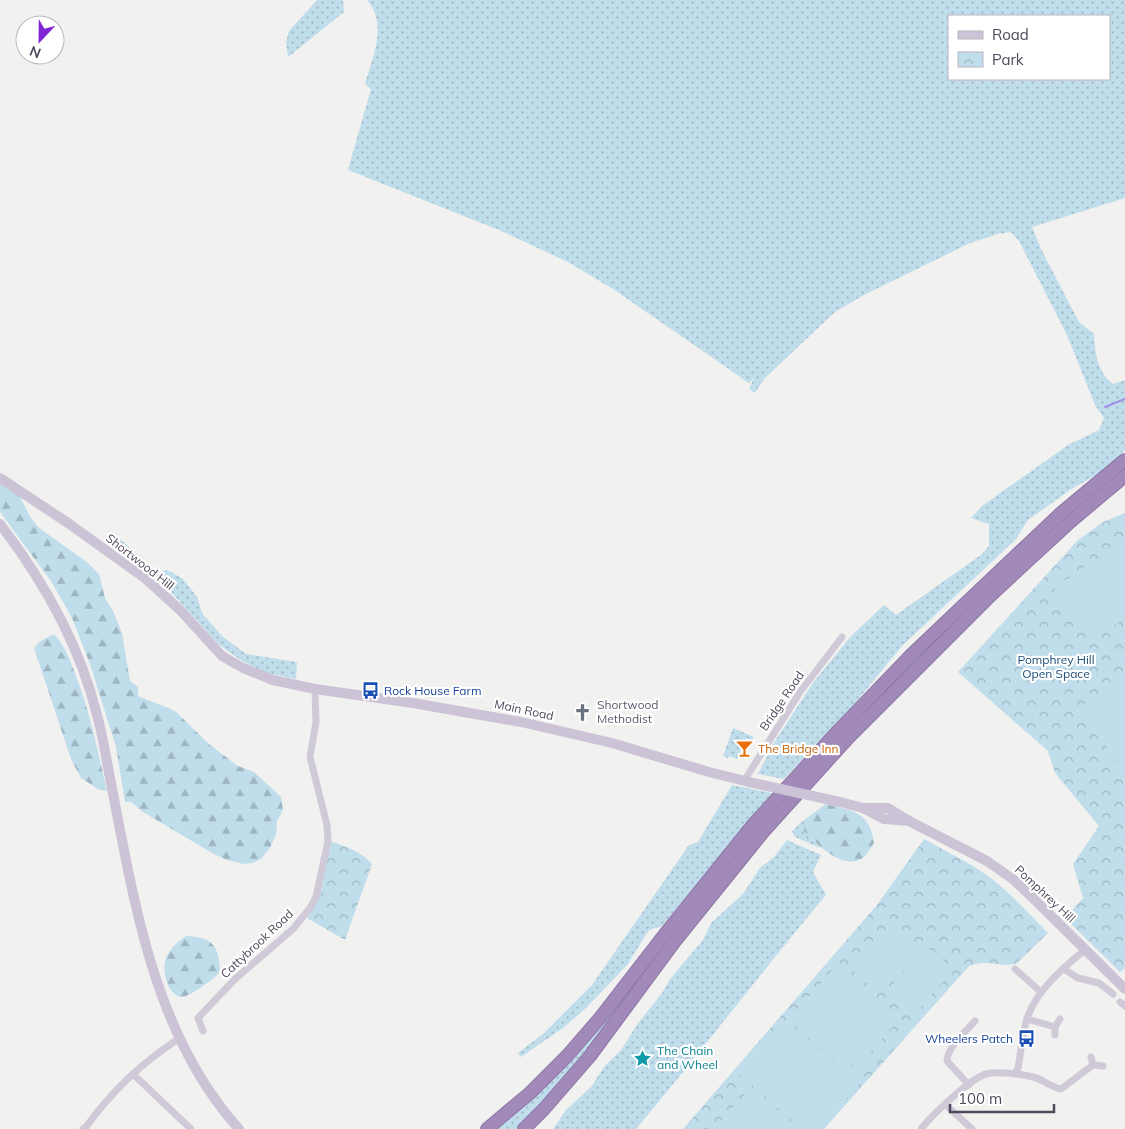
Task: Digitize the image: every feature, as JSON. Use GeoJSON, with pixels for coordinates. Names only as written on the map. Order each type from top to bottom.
{"type":"FeatureCollection","features":[{"type":"Feature","properties":{"kind":"highway"},"geometry":{"type":"LineString","coordinates":[[487,1129],[530,1093],[572,1050],[600,1018],[664,934],[753,825],[837,732],[911,655],[1060,514],[1125,460]]}},
{"type":"Feature","properties":{"kind":"highway"},"geometry":{"type":"LineString","coordinates":[[524,1129],[590,1056],[675,941],[763,832],[848,738],[992,594],[1125,476]]}},
{"type":"Feature","properties":{"kind":"main road","name":"Shortwood Hill"},"geometry":{"type":"LineString","coordinates":[[0,478],[68,523],[146,579],[180,610],[222,656],[243,668],[273,680],[315,690]]}},
{"type":"Feature","properties":{"kind":"main road"},"geometry":{"type":"LineString","coordinates":[[0,524],[17,546],[49,597],[86,679],[97,715],[134,899],[147,951],[180,1038],[209,1092],[239,1129]]}},
{"type":"Feature","properties":{"kind":"main road","name":"Main Road"},"geometry":{"type":"LineString","coordinates":[[315,690],[413,702],[521,722],[612,743],[709,772],[840,802]]}},
{"type":"Feature","properties":{"kind":"main road","name":"Pomphrey Hill"},"geometry":{"type":"LineString","coordinates":[[840,802],[863,808],[884,819],[909,821],[987,861],[1014,880],[1125,989]]}},
{"type":"Feature","properties":{"kind":"street","name":"Bridge Road"},"geometry":{"type":"LineString","coordinates":[[747,781],[800,692],[842,637]]}},
{"type":"Feature","properties":{"kind":"street","name":"Cattybrook Road"},"geometry":{"type":"LineString","coordinates":[[203,1031],[198,1018],[236,979],[293,929],[310,908],[316,897],[328,841],[324,807],[310,757],[316,722],[315,690]]}},
{"type":"Feature","properties":{"kind":"street"},"geometry":{"type":"LineString","coordinates":[[1015,1073],[1018,1069],[1027,1019],[1034,1002],[1041,992],[1064,969],[1086,950]]}},
{"type":"Feature","properties":{"kind":"street"},"geometry":{"type":"LineString","coordinates":[[1016,969],[1041,992]]}},
{"type":"Feature","properties":{"kind":"street"},"geometry":{"type":"LineString","coordinates":[[1064,969],[1078,978],[1099,983],[1114,994]]}},
{"type":"Feature","properties":{"kind":"street"},"geometry":{"type":"LineString","coordinates":[[1027,1019],[1055,1031],[1060,1019]]}},
{"type":"Feature","properties":{"kind":"street"},"geometry":{"type":"LineString","coordinates":[[968,1085],[946,1061],[946,1058],[950,1050],[975,1021]]}},
{"type":"Feature","properties":{"kind":"street"},"geometry":{"type":"LineString","coordinates":[[82,1129],[86,1127],[133,1074],[163,1049],[180,1038]]}},
{"type":"Feature","properties":{"kind":"street"},"geometry":{"type":"LineString","coordinates":[[1091,1057],[1094,1065]]}},
{"type":"Feature","properties":{"kind":"street"},"geometry":{"type":"LineString","coordinates":[[920,1129],[968,1085],[987,1074],[1015,1073],[1040,1078],[1054,1088],[1061,1089],[1094,1065],[1103,1066]]}},
{"type":"Feature","properties":{"kind":"street"},"geometry":{"type":"LineString","coordinates":[[133,1074],[191,1129]]}},
{"type":"Feature","properties":{"kind":"street"},"geometry":{"type":"LineString","coordinates":[[946,1105],[972,1129]]}},
{"type":"Feature","properties":{"kind":"green space"},"geometry":{"type":"Polygon","coordinates":[[[317,0],[343,0],[344,12],[288,57],[286,42],[289,31],[317,0]]]}},
{"type":"Feature","properties":{"kind":"green space"},"geometry":{"type":"Polygon","coordinates":[[[367,0],[1125,0],[1125,198],[1032,227],[1042,251],[1079,322],[1094,334],[1096,355],[1103,373],[1113,384],[1125,380],[1125,450],[1105,470],[1073,488],[1028,520],[1016,539],[902,646],[856,702],[784,779],[758,774],[775,741],[813,683],[851,636],[884,605],[896,615],[981,555],[989,546],[989,524],[971,518],[982,506],[1068,445],[1099,430],[1104,418],[1095,405],[1067,335],[1019,241],[1011,232],[998,234],[970,243],[864,295],[835,312],[764,379],[755,393],[749,389],[754,378],[749,383],[613,289],[568,262],[499,230],[348,170],[371,89],[365,84],[375,51],[378,30],[377,19],[367,0]]]}},
{"type":"Feature","properties":{"kind":"green space"},"geometry":{"type":"Polygon","coordinates":[[[1125,467],[1125,470],[1070,516],[964,613],[863,714],[814,767],[721,876],[661,951],[587,1049],[546,1098],[516,1129],[495,1129],[553,1075],[587,1040],[627,993],[729,864],[794,787],[871,702],[995,581],[1125,467]]]}},
{"type":"Feature","properties":{"kind":"green space"},"geometry":{"type":"Polygon","coordinates":[[[0,482],[19,495],[31,518],[39,528],[87,562],[99,574],[105,598],[113,611],[122,633],[130,681],[138,687],[138,696],[175,711],[210,745],[238,766],[254,772],[281,797],[283,810],[277,821],[276,835],[270,848],[262,858],[253,863],[244,864],[227,860],[143,812],[131,802],[125,802],[116,747],[90,664],[72,618],[51,581],[0,512],[0,482]]]}},
{"type":"Feature","properties":{"kind":"green space","name":"Pomphrey Hill Open Space"},"geometry":{"type":"Polygon","coordinates":[[[1125,513],[1125,968],[1120,972],[1065,918],[1083,898],[1073,864],[1099,826],[1055,773],[1048,751],[958,672],[1078,540],[1103,522],[1125,513]]]}},
{"type":"Feature","properties":{"kind":"green space"},"geometry":{"type":"Polygon","coordinates":[[[120,539],[157,572],[167,570],[182,578],[197,597],[202,613],[222,636],[246,654],[297,662],[296,679],[263,672],[218,644],[165,585],[114,549],[120,539]]]}},
{"type":"Feature","properties":{"kind":"green space"},"geometry":{"type":"Polygon","coordinates":[[[1125,540],[1125,618],[1091,641],[1054,588],[1125,540]]]}},
{"type":"Feature","properties":{"kind":"green space"},"geometry":{"type":"Polygon","coordinates":[[[54,634],[68,655],[82,693],[107,791],[98,789],[81,778],[71,759],[34,648],[39,642],[54,634]]]}},
{"type":"Feature","properties":{"kind":"green space"},"geometry":{"type":"Polygon","coordinates":[[[1125,670],[1125,770],[1113,758],[1104,742],[1077,712],[1125,670]]]}},
{"type":"Feature","properties":{"kind":"green space"},"geometry":{"type":"Polygon","coordinates":[[[733,728],[754,737],[752,740],[746,738],[737,759],[723,756],[733,728]]]}},
{"type":"Feature","properties":{"kind":"green space"},"geometry":{"type":"Polygon","coordinates":[[[732,785],[772,793],[662,926],[649,930],[627,965],[586,1008],[563,1028],[521,1057],[518,1053],[543,1034],[592,985],[689,845],[698,842],[732,785]]]}},
{"type":"Feature","properties":{"kind":"green space"},"geometry":{"type":"Polygon","coordinates":[[[826,804],[852,811],[864,818],[872,832],[874,843],[865,856],[857,861],[849,862],[841,859],[816,843],[804,831],[804,820],[826,804]]]}},
{"type":"Feature","properties":{"kind":"green space"},"geometry":{"type":"Polygon","coordinates":[[[804,820],[804,831],[820,848],[795,837],[792,831],[804,820]]]}},
{"type":"Feature","properties":{"kind":"green space"},"geometry":{"type":"Polygon","coordinates":[[[924,839],[992,879],[1014,898],[1048,933],[1017,963],[1006,965],[983,963],[969,966],[824,1129],[683,1129],[877,905],[924,839]]]}},
{"type":"Feature","properties":{"kind":"green space"},"geometry":{"type":"Polygon","coordinates":[[[787,840],[821,855],[813,872],[826,895],[684,1071],[636,1129],[553,1129],[566,1110],[591,1087],[604,1067],[622,1049],[670,979],[703,940],[711,923],[743,894],[760,868],[774,857],[787,840]]]}},
{"type":"Feature","properties":{"kind":"green space"},"geometry":{"type":"Polygon","coordinates":[[[330,841],[358,853],[372,864],[345,940],[307,918],[321,892],[330,841]]]}},
{"type":"Feature","properties":{"kind":"green space"},"geometry":{"type":"Polygon","coordinates":[[[889,927],[917,951],[879,994],[852,970],[889,927]]]}},
{"type":"Feature","properties":{"kind":"green space"},"geometry":{"type":"Polygon","coordinates":[[[186,936],[203,938],[213,945],[218,956],[220,972],[195,991],[181,997],[171,991],[164,969],[166,957],[170,951],[186,936]]]}},
{"type":"Feature","properties":{"kind":"green space"},"geometry":{"type":"Polygon","coordinates":[[[926,946],[954,969],[916,1013],[889,989],[926,946]]]}},
{"type":"Feature","properties":{"kind":"green space"},"geometry":{"type":"Polygon","coordinates":[[[835,967],[898,1021],[857,1068],[794,1014],[835,967]]]}},
{"type":"Feature","properties":{"kind":"green space"},"geometry":{"type":"Polygon","coordinates":[[[786,1020],[859,1084],[820,1129],[802,1129],[738,1073],[786,1020]]]}},
{"type":"Feature","properties":{"kind":"green space"},"geometry":{"type":"Polygon","coordinates":[[[747,1092],[788,1129],[714,1129],[747,1092]]]}},
{"type":"Feature","properties":{"kind":"waterway"},"geometry":{"type":"LineString","coordinates":[[1105,407],[1125,399]]}},
{"type":"Feature","properties":{"kind":"place","name":"Rock House Farm"},"geometry":{"type":"Point","coordinates":[370,691]}},
{"type":"Feature","properties":{"kind":"place","name":"Shortwood Methodist"},"geometry":{"type":"Point","coordinates":[583,712]}},
{"type":"Feature","properties":{"kind":"place","name":"The Bridge Inn"},"geometry":{"type":"Point","coordinates":[744,749]}},
{"type":"Feature","properties":{"kind":"place","name":"Wheelers Patch"},"geometry":{"type":"Point","coordinates":[1027,1039]}},
{"type":"Feature","properties":{"kind":"place","name":"The Chain and Wheel"},"geometry":{"type":"Point","coordinates":[643,1058]}}]}
